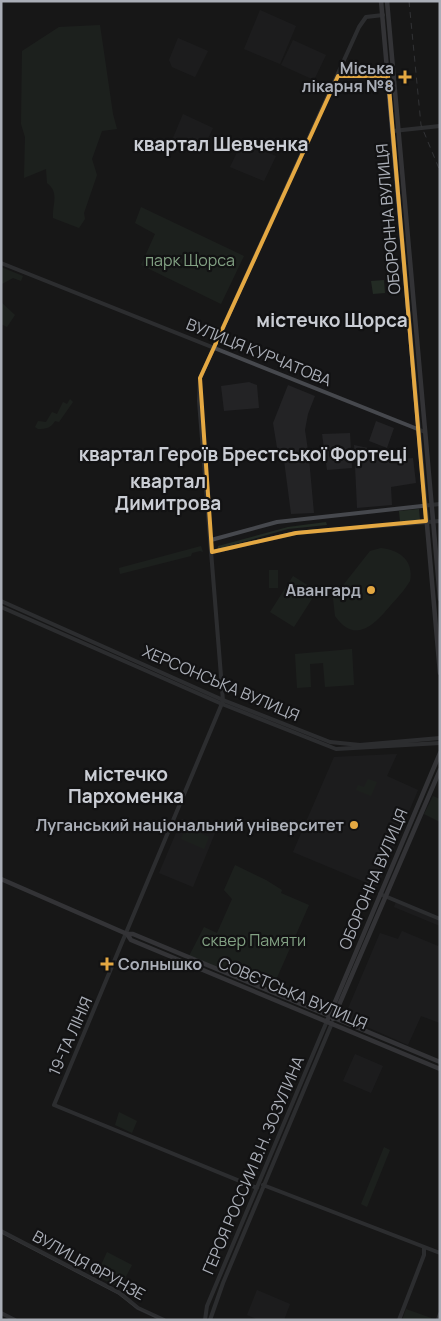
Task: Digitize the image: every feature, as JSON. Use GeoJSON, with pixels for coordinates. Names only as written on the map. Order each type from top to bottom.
{"type":"FeatureCollection","features":[{"type":"Feature","properties":{"kind":"main road","name":"ОБОРОННА ВУЛИЦЯ"},"geometry":{"type":"LineString","coordinates":[[381,1],[440,599]]}},
{"type":"Feature","properties":{"kind":"main road","name":"ОБОРОННА ВУЛИЦЯ"},"geometry":{"type":"LineString","coordinates":[[387,1],[395,131],[440,673]]}},
{"type":"Feature","properties":{"kind":"main road","name":"ОБОРОННА ВУЛИЦЯ"},"geometry":{"type":"LineString","coordinates":[[329,1022],[334,1018],[440,753]]}},
{"type":"Feature","properties":{"kind":"main road","name":"ОБОРОННА ВУЛИЦЯ"},"geometry":{"type":"LineString","coordinates":[[329,1022],[329,1015],[440,770]]}},
{"type":"Feature","properties":{"kind":"main road","name":"СОВЄТСЬКА ВУЛИЦЯ"},"geometry":{"type":"LineString","coordinates":[[1,879],[127,934],[131,940],[440,1068]]}},
{"type":"Feature","properties":{"kind":"main road"},"geometry":{"type":"LineString","coordinates":[[127,934],[133,934],[440,1062]]}},
{"type":"Feature","properties":{"kind":"street"},"geometry":{"type":"LineString","coordinates":[[223,702],[200,381],[364,18],[383,15]]}},
{"type":"Feature","properties":{"kind":"street"},"geometry":{"type":"LineString","coordinates":[[338,76],[388,76]]}},
{"type":"Feature","properties":{"kind":"street"},"geometry":{"type":"LineString","coordinates":[[395,131],[440,126]]}},
{"type":"Feature","properties":{"kind":"street","name":"ВУЛИЦЯ КУРЧАТОВА"},"geometry":{"type":"LineString","coordinates":[[1,262],[425,432]]}},
{"type":"Feature","properties":{"kind":"street"},"geometry":{"type":"LineString","coordinates":[[211,540],[277,522],[440,504]]}},
{"type":"Feature","properties":{"kind":"street"},"geometry":{"type":"LineString","coordinates":[[212,552],[296,533],[440,520]]}},
{"type":"Feature","properties":{"kind":"street","name":"ХЕРСОНСЬКА ВУЛИЦЯ"},"geometry":{"type":"LineString","coordinates":[[1,602],[223,702],[339,744],[360,745],[440,738]]}},
{"type":"Feature","properties":{"kind":"street","name":"ХЕРСОНСЬКА ВУЛИЦЯ"},"geometry":{"type":"LineString","coordinates":[[1,607],[336,749],[440,743]]}},
{"type":"Feature","properties":{"kind":"street","name":"19-ТА ЛІНІЯ"},"geometry":{"type":"LineString","coordinates":[[223,702],[54,1106],[258,1185]]}},
{"type":"Feature","properties":{"kind":"street"},"geometry":{"type":"LineString","coordinates":[[383,895],[440,920]]}},
{"type":"Feature","properties":{"kind":"street","name":"ГЕРОЯ РОССИИ В.Н. ЗОЗУЛИНА"},"geometry":{"type":"LineString","coordinates":[[205,1320],[207,1306],[329,1022]]}},
{"type":"Feature","properties":{"kind":"street","name":"ГЕРОЯ РОССИИ В.Н. ЗОЗУЛИНА"},"geometry":{"type":"LineString","coordinates":[[210,1320],[329,1022]]}},
{"type":"Feature","properties":{"kind":"street"},"geometry":{"type":"LineString","coordinates":[[258,1185],[440,1253]]}},
{"type":"Feature","properties":{"kind":"street","name":"ВУЛИЦЯ ФРУНЗЕ"},"geometry":{"type":"LineString","coordinates":[[1,1231],[120,1294],[138,1308],[164,1320]]}},
{"type":"Feature","properties":{"kind":"street"},"geometry":{"type":"LineString","coordinates":[[399,1320],[423,1257],[424,1247]]}},
{"type":"Feature","properties":{"kind":"street"},"geometry":{"type":"LineString","coordinates":[[201,1320],[207,1306]]}},
{"type":"Feature","properties":{"kind":"street"},"geometry":{"type":"LineString","coordinates":[[1,1314],[15,1320]]}},
{"type":"Feature","properties":{"kind":"street"},"geometry":{"type":"LineString","coordinates":[[438,1320],[440,1314]]}},
{"type":"Feature","properties":{"kind":"highlighted area"},"geometry":{"type":"Polygon","coordinates":[[[338,76],[388,76],[426,521],[296,533],[212,552],[200,378],[338,76]]]}},
{"type":"Feature","properties":{"kind":"shaded area"},"geometry":{"type":"Polygon","coordinates":[[[260,10],[296,26],[280,64],[244,49],[260,10]]]}},
{"type":"Feature","properties":{"kind":"shaded area"},"geometry":{"type":"Polygon","coordinates":[[[178,38],[208,51],[195,77],[172,67],[169,60],[178,38]]]}},
{"type":"Feature","properties":{"kind":"shaded area"},"geometry":{"type":"Polygon","coordinates":[[[293,40],[326,55],[314,80],[281,65],[293,40]]]}},
{"type":"Feature","properties":{"kind":"shaded area"},"geometry":{"type":"Polygon","coordinates":[[[183,114],[213,128],[202,151],[173,138],[183,114]]]}},
{"type":"Feature","properties":{"kind":"shaded area"},"geometry":{"type":"Polygon","coordinates":[[[242,142],[276,156],[264,181],[230,167],[242,142]]]}},
{"type":"Feature","properties":{"kind":"shaded area"},"geometry":{"type":"Polygon","coordinates":[[[249,382],[257,385],[259,408],[224,411],[221,386],[249,382]]]}},
{"type":"Feature","properties":{"kind":"shaded area"},"geometry":{"type":"Polygon","coordinates":[[[288,385],[315,396],[308,414],[305,430],[309,457],[293,459],[309,458],[314,513],[291,514],[284,460],[279,460],[273,423],[288,385]]]}},
{"type":"Feature","properties":{"kind":"shaded area"},"geometry":{"type":"Polygon","coordinates":[[[376,421],[394,428],[387,448],[369,441],[376,421]]]}},
{"type":"Feature","properties":{"kind":"shaded area"},"geometry":{"type":"Polygon","coordinates":[[[350,433],[352,468],[327,470],[322,434],[350,433]]]}},
{"type":"Feature","properties":{"kind":"shaded area"},"geometry":{"type":"Polygon","coordinates":[[[354,445],[391,453],[393,460],[413,458],[416,483],[391,487],[392,505],[357,508],[354,445]]]}},
{"type":"Feature","properties":{"kind":"shaded area","name":"Луганський національний університет"},"geometry":{"type":"Polygon","coordinates":[[[397,754],[387,776],[418,790],[377,887],[293,852],[334,757],[397,754]]]}},
{"type":"Feature","properties":{"kind":"shaded area"},"geometry":{"type":"Polygon","coordinates":[[[182,819],[215,833],[193,887],[159,873],[182,819]]]}},
{"type":"Feature","properties":{"kind":"shaded area"},"geometry":{"type":"Polygon","coordinates":[[[396,902],[440,921],[440,926],[394,907],[396,902]]]}},
{"type":"Feature","properties":{"kind":"shaded area"},"geometry":{"type":"Polygon","coordinates":[[[402,931],[438,946],[440,943],[440,1023],[421,1016],[408,1045],[349,1019],[347,1011],[380,933],[398,939],[402,931]]]}},
{"type":"Feature","properties":{"kind":"shaded area"},"geometry":{"type":"Polygon","coordinates":[[[355,1054],[383,1066],[371,1093],[343,1081],[355,1054]]]}},
{"type":"Feature","properties":{"kind":"shaded area"},"geometry":{"type":"Polygon","coordinates":[[[257,1290],[290,1304],[284,1320],[259,1320],[247,1315],[257,1290]]]}},
{"type":"Feature","properties":{"kind":"green space"},"geometry":{"type":"Polygon","coordinates":[[[100,25],[113,114],[117,129],[102,131],[92,159],[97,175],[84,213],[85,219],[79,228],[53,218],[55,199],[51,187],[47,183],[46,169],[24,178],[25,137],[21,124],[22,51],[59,27],[100,25]]]}},
{"type":"Feature","properties":{"kind":"green space","name":"парк Щорса"},"geometry":{"type":"Polygon","coordinates":[[[141,207],[244,256],[221,304],[141,265],[155,234],[135,223],[141,207]]]}},
{"type":"Feature","properties":{"kind":"green space"},"geometry":{"type":"Polygon","coordinates":[[[1,267],[23,276],[21,281],[13,278],[2,284],[1,288],[1,267]]]}},
{"type":"Feature","properties":{"kind":"green space"},"geometry":{"type":"Polygon","coordinates":[[[384,280],[385,293],[373,294],[371,281],[384,280]]]}},
{"type":"Feature","properties":{"kind":"green space"},"geometry":{"type":"Polygon","coordinates":[[[1,302],[15,315],[7,327],[1,324],[1,302]]]}},
{"type":"Feature","properties":{"kind":"green space"},"geometry":{"type":"Polygon","coordinates":[[[70,399],[73,402],[59,422],[55,421],[50,427],[46,428],[38,429],[35,427],[38,421],[46,422],[52,412],[57,414],[63,402],[67,404],[70,399]]]}},
{"type":"Feature","properties":{"kind":"green space"},"geometry":{"type":"Polygon","coordinates":[[[419,509],[420,520],[400,522],[399,511],[419,509]]]}},
{"type":"Feature","properties":{"kind":"green space"},"geometry":{"type":"Polygon","coordinates":[[[326,522],[327,525],[288,529],[218,549],[218,546],[288,527],[326,522]]]}},
{"type":"Feature","properties":{"kind":"green space"},"geometry":{"type":"Polygon","coordinates":[[[201,546],[203,552],[192,553],[191,556],[120,574],[119,568],[201,546]]]}},
{"type":"Feature","properties":{"kind":"green space","name":"Авангард"},"geometry":{"type":"Polygon","coordinates":[[[381,548],[400,554],[408,562],[411,574],[410,581],[384,613],[371,625],[364,629],[350,629],[342,625],[335,616],[333,598],[370,551],[381,548]]]}},
{"type":"Feature","properties":{"kind":"green space"},"geometry":{"type":"Polygon","coordinates":[[[269,570],[278,570],[278,588],[269,588],[269,570]]]}},
{"type":"Feature","properties":{"kind":"green space"},"geometry":{"type":"Polygon","coordinates":[[[293,576],[317,591],[294,627],[270,612],[293,576]]]}},
{"type":"Feature","properties":{"kind":"green space"},"geometry":{"type":"Polygon","coordinates":[[[352,649],[354,685],[325,687],[323,663],[310,664],[311,687],[297,688],[295,654],[352,649]]]}},
{"type":"Feature","properties":{"kind":"green space"},"geometry":{"type":"Polygon","coordinates":[[[368,779],[377,782],[371,796],[356,790],[358,785],[364,787],[368,779]]]}},
{"type":"Feature","properties":{"kind":"green space"},"geometry":{"type":"Polygon","coordinates":[[[433,796],[440,799],[440,822],[424,814],[433,796]]]}},
{"type":"Feature","properties":{"kind":"green space"},"geometry":{"type":"Polygon","coordinates":[[[186,827],[209,837],[204,849],[181,839],[186,827]]]}},
{"type":"Feature","properties":{"kind":"green space","name":"сквер Памяти"},"geometry":{"type":"Polygon","coordinates":[[[235,865],[266,880],[282,890],[281,893],[309,905],[272,989],[189,956],[204,927],[217,933],[232,899],[224,890],[235,865]]]}},
{"type":"Feature","properties":{"kind":"green space"},"geometry":{"type":"Polygon","coordinates":[[[119,1112],[137,1121],[132,1133],[115,1125],[119,1112]]]}},
{"type":"Feature","properties":{"kind":"green space"},"geometry":{"type":"Polygon","coordinates":[[[384,1147],[390,1150],[367,1207],[361,1204],[384,1147]]]}},
{"type":"Feature","properties":{"kind":"green space"},"geometry":{"type":"Polygon","coordinates":[[[107,1252],[132,1265],[120,1288],[96,1276],[107,1252]]]}},
{"type":"Feature","properties":{"kind":"green space"},"geometry":{"type":"Polygon","coordinates":[[[406,1309],[434,1319],[434,1320],[402,1320],[406,1309]]]}},
{"type":"Feature","properties":{"kind":"tram line"},"geometry":{"type":"LineString","coordinates":[[1,1233],[118,1294],[136,1308],[161,1320]]}},
{"type":"Feature","properties":{"kind":"railway"},"geometry":{"type":"LineString","coordinates":[[409,1],[421,125],[440,171]]}},
{"type":"Feature","properties":{"kind":"place","name":"Міська лікарня №8"},"geometry":{"type":"Point","coordinates":[405,77]}},
{"type":"Feature","properties":{"kind":"place","name":"Авангард"},"geometry":{"type":"Point","coordinates":[371,590]}},
{"type":"Feature","properties":{"kind":"place","name":"Луганський національний університет"},"geometry":{"type":"Point","coordinates":[354,825]}},
{"type":"Feature","properties":{"kind":"place","name":"Солнышко"},"geometry":{"type":"Point","coordinates":[107,964]}},
{"type":"Feature","properties":{"kind":"district","name":"квартал Шевченка"},"geometry":{"type":"Point","coordinates":[221,144]}},
{"type":"Feature","properties":{"kind":"district","name":"містечко Щорса"},"geometry":{"type":"Point","coordinates":[332,320]}},
{"type":"Feature","properties":{"kind":"district","name":"квартал Героїв Брестської Фортеці"},"geometry":{"type":"Point","coordinates":[243,454]}},
{"type":"Feature","properties":{"kind":"district","name":"квартал Димитрова"},"geometry":{"type":"Point","coordinates":[168,492]}},
{"type":"Feature","properties":{"kind":"district","name":"містечко Пархоменка"},"geometry":{"type":"Point","coordinates":[126,785]}}]}
